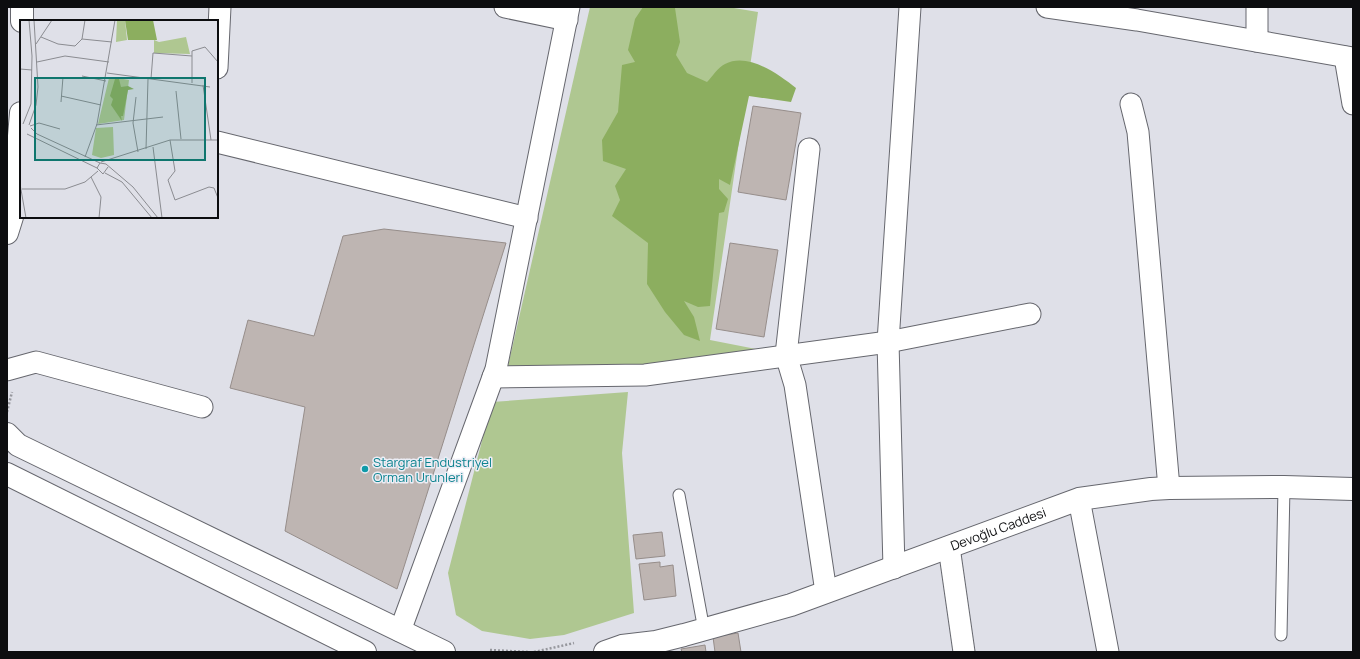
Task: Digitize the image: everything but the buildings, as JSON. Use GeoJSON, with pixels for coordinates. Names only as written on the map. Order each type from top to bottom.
{"type":"FeatureCollection","features":[{"type":"Feature","properties":{"kind":"street"},"geometry":{"type":"LineString","coordinates":[[22,7],[22,20]]}},
{"type":"Feature","properties":{"kind":"street"},"geometry":{"type":"LineString","coordinates":[[218,48],[220,7]]}},
{"type":"Feature","properties":{"kind":"street"},"geometry":{"type":"LineString","coordinates":[[400,631],[493,377],[527,218],[568,13],[505,7]]}},
{"type":"Feature","properties":{"kind":"street"},"geometry":{"type":"LineString","coordinates":[[894,568],[888,342],[910,7]]}},
{"type":"Feature","properties":{"kind":"street"},"geometry":{"type":"LineString","coordinates":[[1047,7],[1137,20],[1349,58],[1353,104]]}},
{"type":"Feature","properties":{"kind":"street"},"geometry":{"type":"LineString","coordinates":[[1256,41],[1257,7]]}},
{"type":"Feature","properties":{"kind":"street"},"geometry":{"type":"LineString","coordinates":[[1131,104],[1138,132],[1170,488]]}},
{"type":"Feature","properties":{"kind":"street"},"geometry":{"type":"LineString","coordinates":[[7,232],[12,217],[20,125]]}},
{"type":"Feature","properties":{"kind":"street"},"geometry":{"type":"LineString","coordinates":[[218,142],[527,218]]}},
{"type":"Feature","properties":{"kind":"street"},"geometry":{"type":"LineString","coordinates":[[809,149],[786,355],[795,385],[826,592]]}},
{"type":"Feature","properties":{"kind":"street"},"geometry":{"type":"LineString","coordinates":[[493,377],[645,375],[888,342],[1030,314]]}},
{"type":"Feature","properties":{"kind":"street"},"geometry":{"type":"LineString","coordinates":[[7,370],[36,362],[202,407]]}},
{"type":"Feature","properties":{"kind":"street"},"geometry":{"type":"LineString","coordinates":[[7,434],[18,445],[444,652]]}},
{"type":"Feature","properties":{"kind":"street"},"geometry":{"type":"LineString","coordinates":[[7,474],[365,652]]}},
{"type":"Feature","properties":{"kind":"street","name":"Devoğlu Caddesi"},"geometry":{"type":"LineString","coordinates":[[605,652],[622,646],[648,647],[791,605],[1080,499],[1151,489],[1170,488],[1284,487],[1353,489]]}},
{"type":"Feature","properties":{"kind":"street"},"geometry":{"type":"LineString","coordinates":[[1080,499],[1108,652]]}},
{"type":"Feature","properties":{"kind":"street"},"geometry":{"type":"LineString","coordinates":[[949,548],[964,652]]}},
{"type":"Feature","properties":{"kind":"lane"},"geometry":{"type":"LineString","coordinates":[[1281,635],[1284,487]]}},
{"type":"Feature","properties":{"kind":"lane"},"geometry":{"type":"LineString","coordinates":[[679,495],[704,630]]}},
{"type":"Feature","properties":{"kind":"path"},"geometry":{"type":"LineString","coordinates":[[7,412],[12,392]]}},
{"type":"Feature","properties":{"kind":"path"},"geometry":{"type":"LineString","coordinates":[[534,652],[574,643]]}},
{"type":"Feature","properties":{"kind":"path"},"geometry":{"type":"LineString","coordinates":[[490,650],[529,652]]}},
{"type":"Feature","properties":{"kind":"green space"},"geometry":{"type":"Polygon","coordinates":[[[590,7],[728,7],[758,12],[710,340],[756,349],[745,357],[519,374],[508,366],[590,7]]]}},
{"type":"Feature","properties":{"kind":"green space"},"geometry":{"type":"Polygon","coordinates":[[[643,7],[675,8],[680,42],[676,55],[687,73],[707,82],[722,65],[734,61],[743,61],[762,66],[772,71],[796,88],[791,102],[749,96],[730,185],[719,179],[719,189],[728,199],[724,212],[719,213],[710,306],[698,307],[684,301],[694,317],[700,341],[684,335],[665,312],[647,284],[648,243],[612,216],[620,200],[615,186],[626,169],[603,161],[602,140],[618,112],[622,65],[635,62],[628,50],[635,19],[643,7]]]}},
{"type":"Feature","properties":{"kind":"green space"},"geometry":{"type":"Polygon","coordinates":[[[628,392],[622,453],[634,613],[564,635],[530,639],[482,631],[456,615],[448,573],[492,402],[628,392]]]}},
{"type":"Feature","properties":{"kind":"place","name":"Stargraf Endustriyel Orman Urunleri"},"geometry":{"type":"Point","coordinates":[365,469]}}]}
